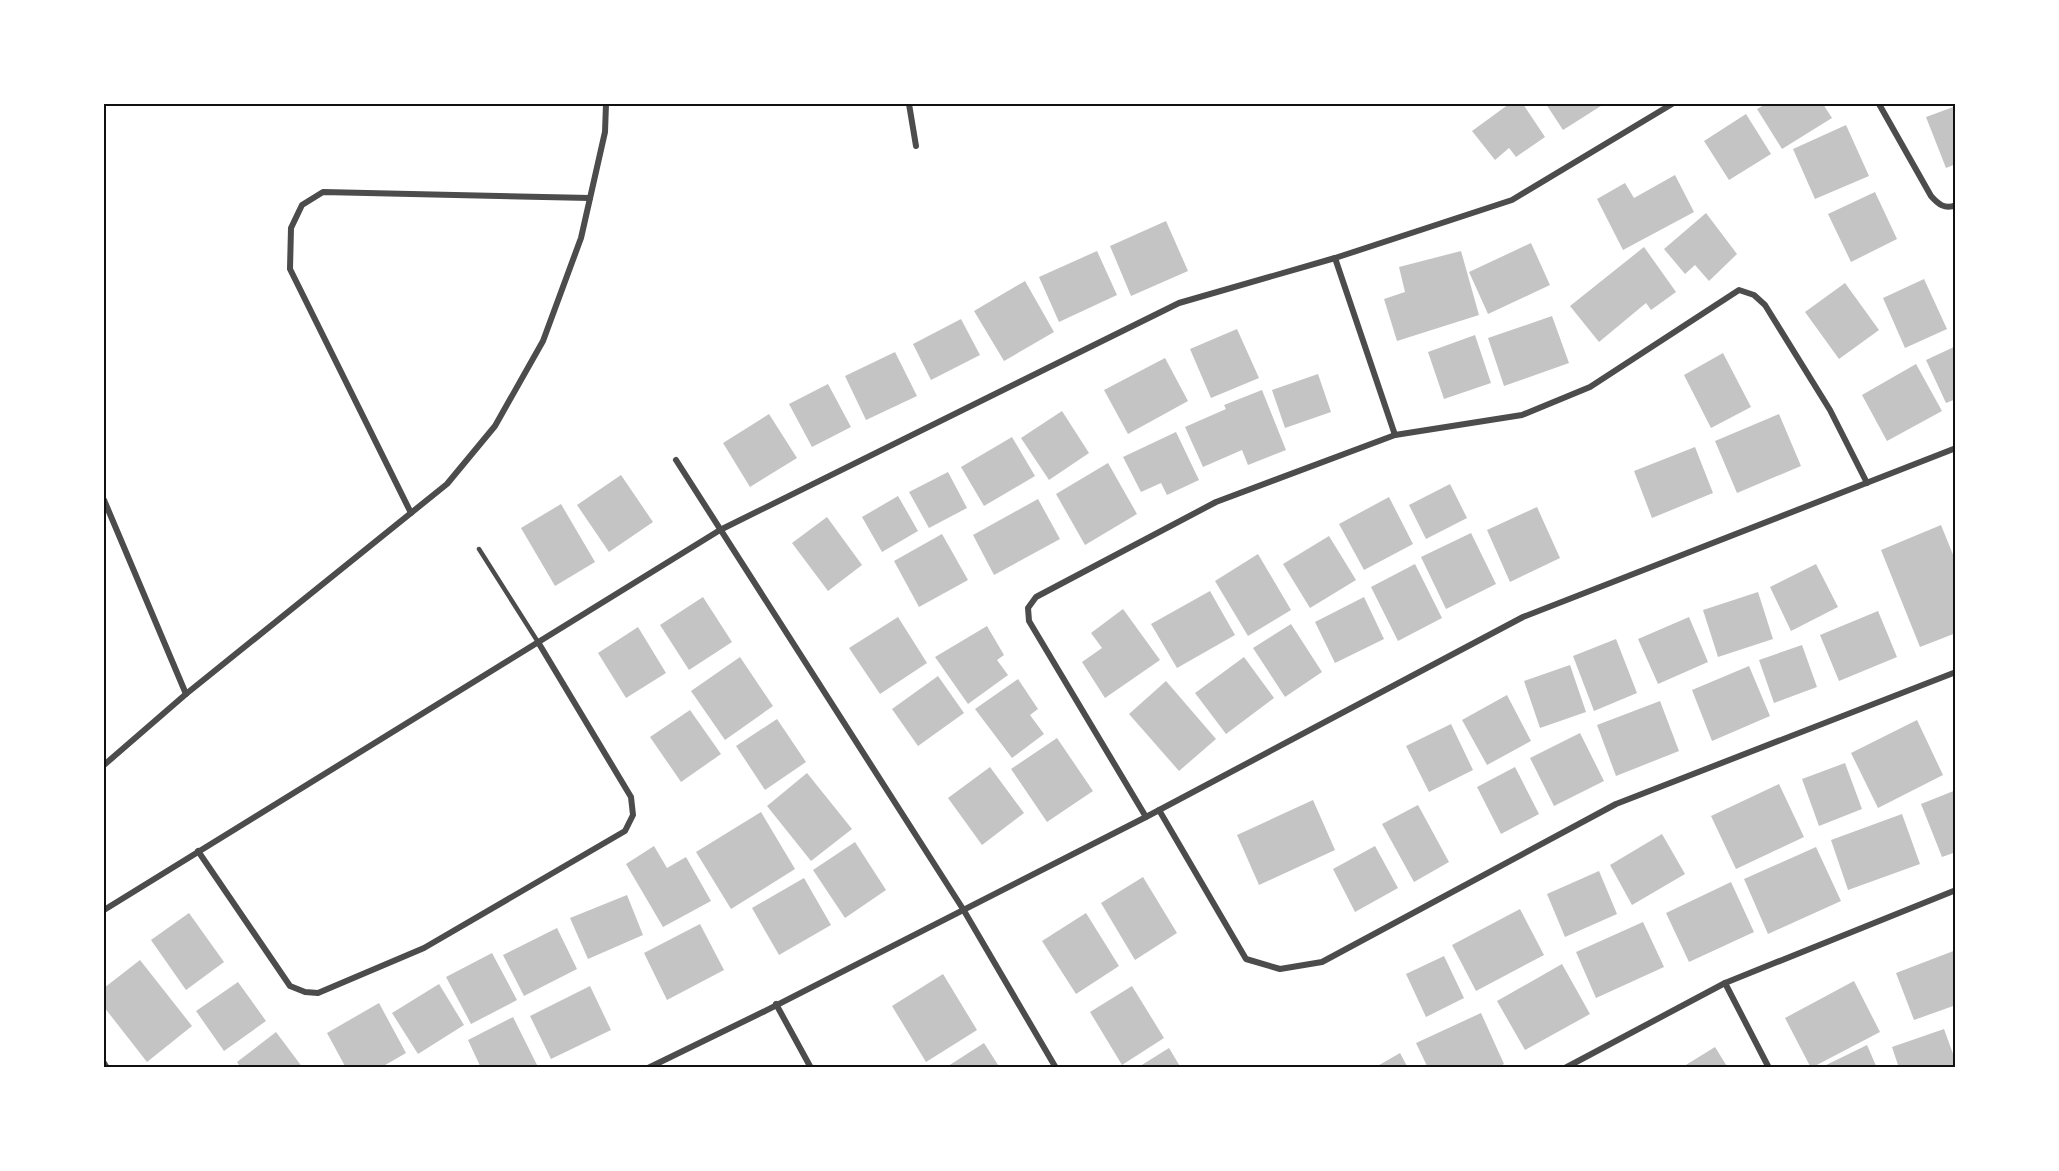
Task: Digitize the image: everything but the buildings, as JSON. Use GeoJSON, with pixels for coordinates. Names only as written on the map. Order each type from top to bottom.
{"type":"FeatureCollection","features":[{"type":"Feature","properties":{"kind":"street"},"geometry":{"type":"LineString","coordinates":[[104,765],[186,694],[447,484],[495,426],[543,341],[581,238],[605,132],[606,104]]}},
{"type":"Feature","properties":{"kind":"street"},"geometry":{"type":"LineString","coordinates":[[909,104],[916,146]]}},
{"type":"Feature","properties":{"kind":"street"},"geometry":{"type":"LineString","coordinates":[[104,910],[720,530],[1179,303],[1335,258],[1512,200],[1672,104]]}},
{"type":"Feature","properties":{"kind":"street"},"geometry":{"type":"LineString","coordinates":[[1879,104],[1931,196],[1940,205],[1951,207],[1956,205]]}},
{"type":"Feature","properties":{"kind":"street"},"geometry":{"type":"LineString","coordinates":[[411,513],[290,269],[291,228],[302,205],[323,192],[590,198]]}},
{"type":"Feature","properties":{"kind":"street"},"geometry":{"type":"LineString","coordinates":[[1335,258],[1395,435]]}},
{"type":"Feature","properties":{"kind":"street"},"geometry":{"type":"LineString","coordinates":[[1146,817],[1029,621],[1028,609],[1036,597],[1216,502],[1395,435],[1522,415],[1590,387],[1739,290],[1754,295],[1765,305],[1830,410],[1867,483]]}},
{"type":"Feature","properties":{"kind":"street"},"geometry":{"type":"LineString","coordinates":[[648,1068],[1146,817],[1523,617],[1956,448]]}},
{"type":"Feature","properties":{"kind":"street"},"geometry":{"type":"LineString","coordinates":[[676,460],[963,909],[1056,1068]]}},
{"type":"Feature","properties":{"kind":"street"},"geometry":{"type":"LineString","coordinates":[[104,500],[186,694]]}},
{"type":"Feature","properties":{"kind":"street"},"geometry":{"type":"LineString","coordinates":[[198,851],[290,986],[305,992],[318,993],[424,948],[625,831],[633,815],[631,797],[538,642]]}},
{"type":"Feature","properties":{"kind":"street"},"geometry":{"type":"LineString","coordinates":[[1159,810],[1246,959],[1280,969],[1322,962],[1616,804],[1956,672]]}},
{"type":"Feature","properties":{"kind":"street"},"geometry":{"type":"LineString","coordinates":[[1565,1068],[1725,983],[1956,890]]}},
{"type":"Feature","properties":{"kind":"street"},"geometry":{"type":"LineString","coordinates":[[1725,983],[1769,1068]]}},
{"type":"Feature","properties":{"kind":"street"},"geometry":{"type":"LineString","coordinates":[[776,1004],[812,1068]]}},
{"type":"Feature","properties":{"kind":"street"},"geometry":{"type":"LineString","coordinates":[[104,1063],[107,1068]]}},
{"type":"Feature","properties":{"kind":"lane"},"geometry":{"type":"LineString","coordinates":[[479,549],[538,642]]}}]}
